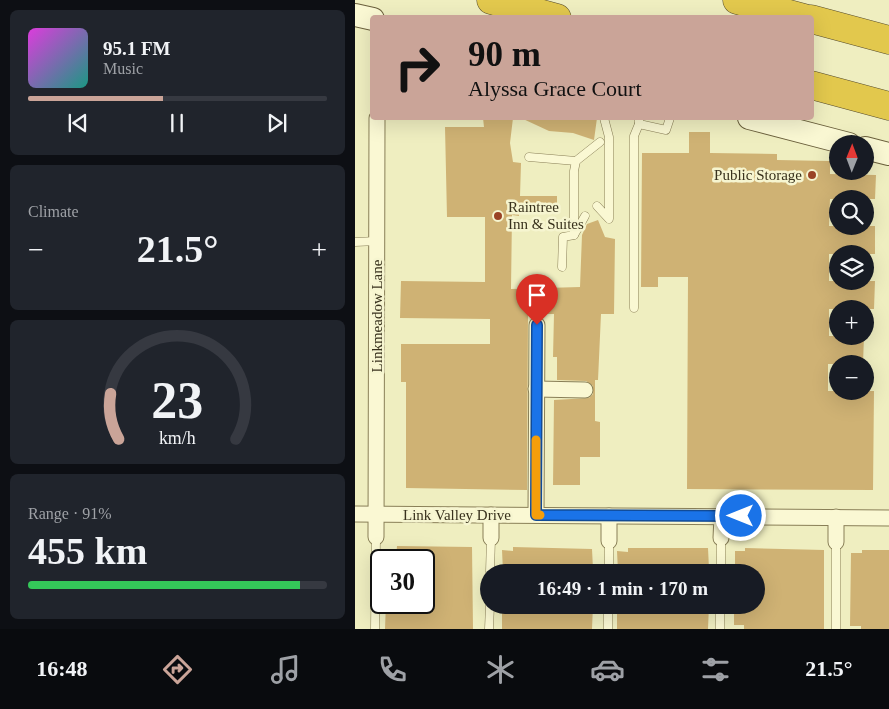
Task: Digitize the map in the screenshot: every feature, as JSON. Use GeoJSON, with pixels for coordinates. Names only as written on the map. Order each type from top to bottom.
{"type":"FeatureCollection","features":[{"type":"Feature","properties":{"kind":"highway"},"geometry":{"type":"LineString","coordinates":[[491,0],[546,15]]}},
{"type":"Feature","properties":{"kind":"highway"},"geometry":{"type":"LineString","coordinates":[[737,0],[793,15]]}},
{"type":"Feature","properties":{"kind":"highway"},"geometry":{"type":"LineString","coordinates":[[814,20],[889,40]]}},
{"type":"Feature","properties":{"kind":"highway"},"geometry":{"type":"LineString","coordinates":[[814,86],[889,106]]}},
{"type":"Feature","properties":{"kind":"main road"},"geometry":{"type":"LineString","coordinates":[[355,16],[370,18]]}},
{"type":"Feature","properties":{"kind":"main road"},"geometry":{"type":"LineString","coordinates":[[757,120],[829,139]]}},
{"type":"Feature","properties":{"kind":"main road"},"geometry":{"type":"LineString","coordinates":[[874,150],[889,154]]}},
{"type":"Feature","properties":{"kind":"street","name":"Linkmeadow Lane"},"geometry":{"type":"LineString","coordinates":[[376,537],[377,120]]}},
{"type":"Feature","properties":{"kind":"street"},"geometry":{"type":"LineString","coordinates":[[536,515],[537,325]]}},
{"type":"Feature","properties":{"kind":"street"},"geometry":{"type":"LineString","coordinates":[[536,390],[585,390]]}},
{"type":"Feature","properties":{"kind":"street","name":"Link Valley Drive"},"geometry":{"type":"LineString","coordinates":[[355,514],[889,518]]}},
{"type":"Feature","properties":{"kind":"street"},"geometry":{"type":"LineString","coordinates":[[491,515],[491,538]]}},
{"type":"Feature","properties":{"kind":"street"},"geometry":{"type":"LineString","coordinates":[[609,516],[609,542]]}},
{"type":"Feature","properties":{"kind":"street"},"geometry":{"type":"LineString","coordinates":[[721,538],[722,516]]}},
{"type":"Feature","properties":{"kind":"street"},"geometry":{"type":"LineString","coordinates":[[836,517],[836,542]]}},
{"type":"Feature","properties":{"kind":"lane"},"geometry":{"type":"LineString","coordinates":[[597,206],[609,219],[609,137],[605,120]]}},
{"type":"Feature","properties":{"kind":"lane"},"geometry":{"type":"LineString","coordinates":[[606,120],[610,131]]}},
{"type":"Feature","properties":{"kind":"lane"},"geometry":{"type":"LineString","coordinates":[[634,308],[633,136],[639,121],[667,130],[670,120]]}},
{"type":"Feature","properties":{"kind":"lane"},"geometry":{"type":"LineString","coordinates":[[574,235],[573,171],[576,161],[600,142]]}},
{"type":"Feature","properties":{"kind":"lane"},"geometry":{"type":"LineString","coordinates":[[529,157],[576,161]]}},
{"type":"Feature","properties":{"kind":"lane"},"geometry":{"type":"LineString","coordinates":[[562,267],[563,237],[574,235],[585,216]]}},
{"type":"Feature","properties":{"kind":"lane"},"geometry":{"type":"LineString","coordinates":[[355,242],[377,241]]}},
{"type":"Feature","properties":{"kind":"lane"},"geometry":{"type":"LineString","coordinates":[[375,629],[376,537]]}},
{"type":"Feature","properties":{"kind":"lane"},"geometry":{"type":"LineString","coordinates":[[490,564],[491,538]]}},
{"type":"Feature","properties":{"kind":"lane"},"geometry":{"type":"LineString","coordinates":[[721,538],[721,564]]}},
{"type":"Feature","properties":{"kind":"lane"},"geometry":{"type":"LineString","coordinates":[[609,542],[609,564]]}},
{"type":"Feature","properties":{"kind":"lane"},"geometry":{"type":"LineString","coordinates":[[836,542],[836,629]]}},
{"type":"Feature","properties":{"kind":"lane"},"geometry":{"type":"LineString","coordinates":[[489,629],[490,614]]}},
{"type":"Feature","properties":{"kind":"lane"},"geometry":{"type":"LineString","coordinates":[[608,614],[608,629]]}},
{"type":"Feature","properties":{"kind":"lane"},"geometry":{"type":"LineString","coordinates":[[720,614],[720,629]]}},
{"type":"Feature","properties":{"kind":"building"},"geometry":{"type":"Polygon","coordinates":[[[483,120],[513,120],[510,143],[513,162],[521,163],[520,196],[557,196],[557,210],[519,210],[519,216],[512,215],[511,289],[580,287],[582,235],[587,224],[598,220],[605,237],[615,239],[614,314],[601,314],[598,380],[595,380],[595,421],[600,422],[600,457],[580,457],[580,485],[553,485],[554,400],[589,398],[593,394],[593,386],[586,381],[557,380],[557,357],[553,357],[554,314],[528,314],[527,490],[406,488],[406,382],[401,382],[401,344],[490,344],[490,319],[400,318],[401,281],[485,282],[485,217],[447,217],[445,127],[484,127],[483,120]]]}},
{"type":"Feature","properties":{"kind":"building"},"geometry":{"type":"Polygon","coordinates":[[[525,120],[597,120],[594,140],[573,133],[549,131],[525,120]]]}},
{"type":"Feature","properties":{"kind":"building"},"geometry":{"type":"Polygon","coordinates":[[[689,132],[710,132],[710,153],[777,154],[777,160],[829,161],[829,180],[874,180],[874,175],[876,175],[875,199],[874,190],[829,190],[829,235],[874,235],[875,226],[875,254],[874,245],[829,245],[829,290],[874,290],[875,281],[874,309],[874,300],[829,300],[829,345],[864,345],[863,355],[829,355],[828,364],[829,400],[874,400],[873,490],[687,489],[688,277],[658,277],[658,287],[641,287],[642,153],[689,153],[689,132]]]}},
{"type":"Feature","properties":{"kind":"building"},"geometry":{"type":"Polygon","coordinates":[[[397,546],[472,547],[473,629],[385,629],[386,614],[435,614],[435,549],[397,549],[397,546]]]}},
{"type":"Feature","properties":{"kind":"building"},"geometry":{"type":"Polygon","coordinates":[[[513,547],[592,549],[593,564],[503,564],[502,550],[513,551],[513,547]]]}},
{"type":"Feature","properties":{"kind":"building"},"geometry":{"type":"Polygon","coordinates":[[[628,548],[708,548],[709,564],[618,564],[617,551],[628,552],[628,548]]]}},
{"type":"Feature","properties":{"kind":"building"},"geometry":{"type":"Polygon","coordinates":[[[745,548],[824,550],[824,629],[744,629],[744,625],[734,625],[734,614],[765,614],[765,564],[735,564],[735,551],[745,551],[745,548]]]}},
{"type":"Feature","properties":{"kind":"building"},"geometry":{"type":"Polygon","coordinates":[[[862,550],[889,550],[889,629],[861,629],[861,626],[850,626],[851,553],[862,553],[862,550]]]}},
{"type":"Feature","properties":{"kind":"building"},"geometry":{"type":"Polygon","coordinates":[[[502,614],[593,614],[592,629],[502,629],[502,614]]]}},
{"type":"Feature","properties":{"kind":"building"},"geometry":{"type":"Polygon","coordinates":[[[617,614],[709,614],[708,629],[617,629],[617,614]]]}},
{"type":"Feature","properties":{"kind":"slow traffic"},"geometry":{"type":"LineString","coordinates":[[536,440],[536,515],[540,515]]}},
{"type":"Feature","properties":{"kind":"place","name":"Public Storage"},"geometry":{"type":"Point","coordinates":[812,175]}},
{"type":"Feature","properties":{"kind":"place","name":"Raintree Inn & Suites"},"geometry":{"type":"Point","coordinates":[498,216]}},
{"type":"Feature","properties":{"kind":"route"},"geometry":{"type":"LineString","coordinates":[[537,325],[536,515],[741,516]]}}]}
